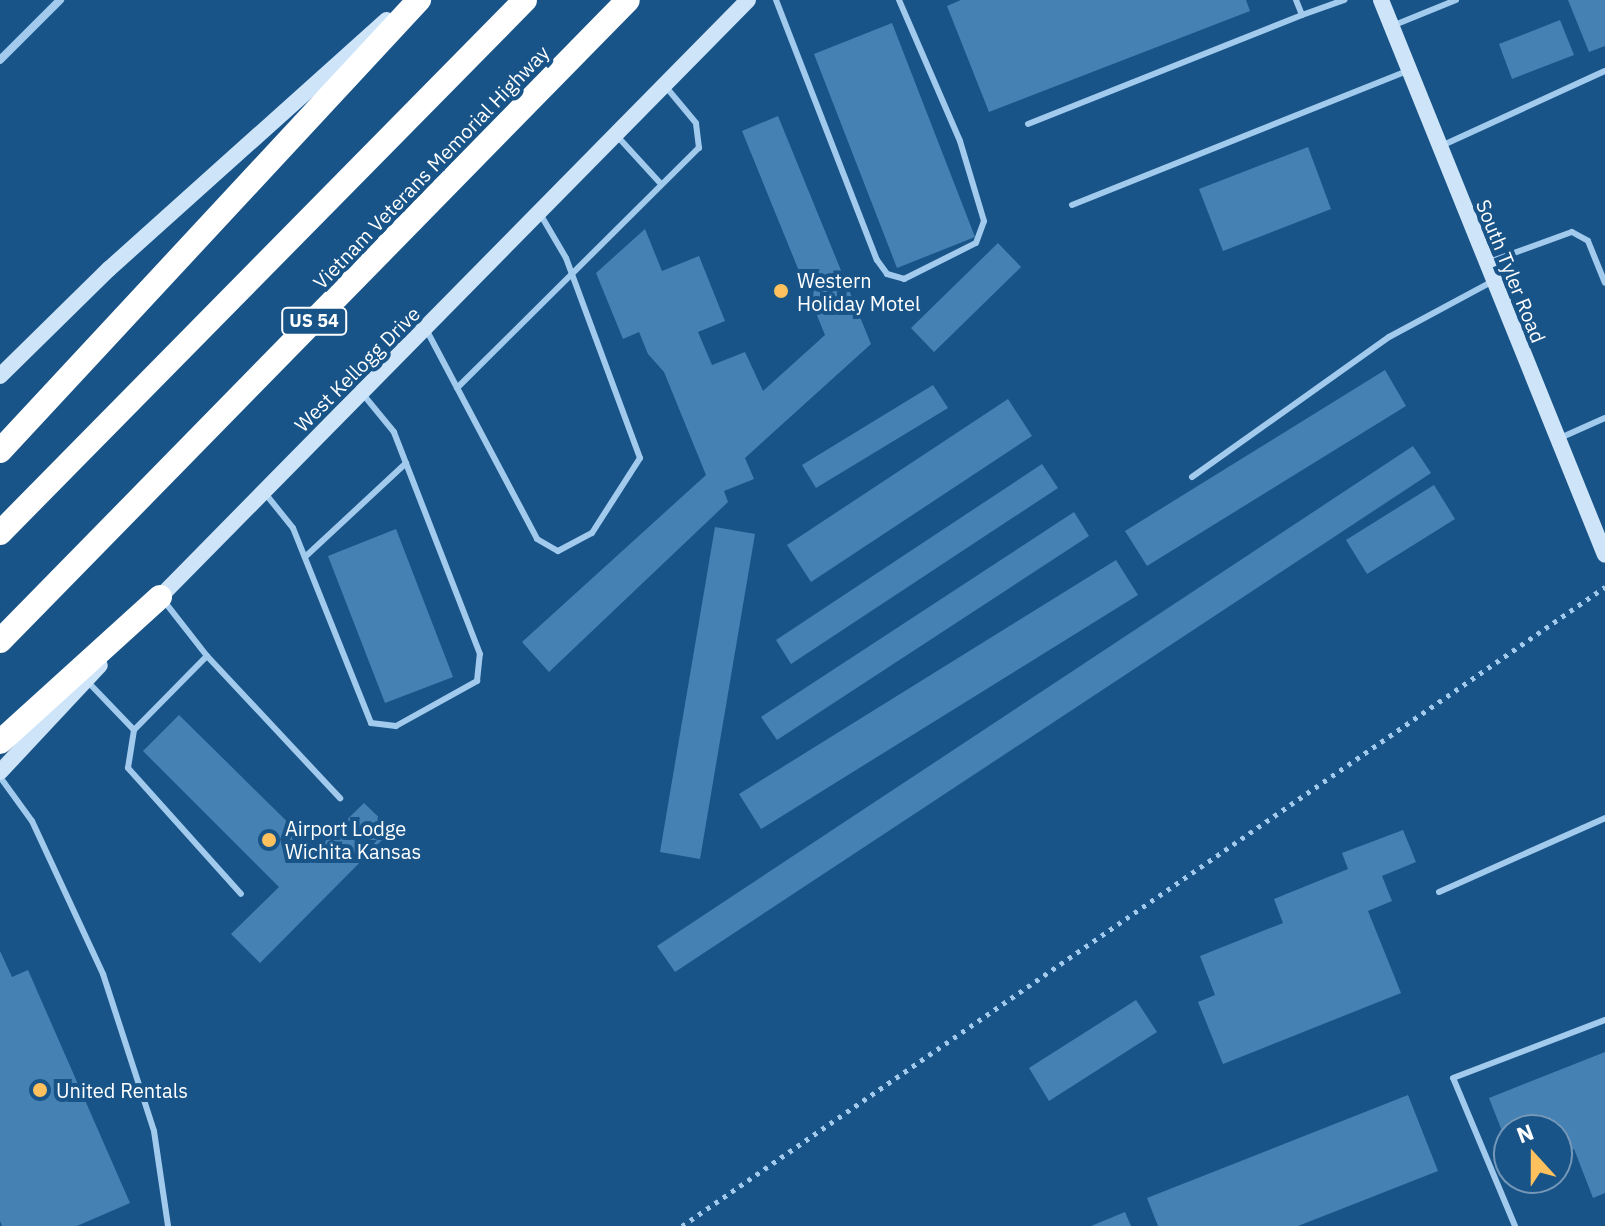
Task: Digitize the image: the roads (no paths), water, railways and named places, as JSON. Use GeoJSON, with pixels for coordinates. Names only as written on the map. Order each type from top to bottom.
{"type":"FeatureCollection","features":[{"type":"Feature","properties":{"kind":"highway"},"geometry":{"type":"LineString","coordinates":[[0,451],[419,0]]}},
{"type":"Feature","properties":{"kind":"highway"},"geometry":{"type":"LineString","coordinates":[[0,533],[525,0]]}},
{"type":"Feature","properties":{"kind":"highway","name":"Vietnam Veterans Memorial Highway"},"geometry":{"type":"LineString","coordinates":[[0,641],[628,0]]}},
{"type":"Feature","properties":{"kind":"highway"},"geometry":{"type":"LineString","coordinates":[[0,742],[82,675],[160,597]]}},
{"type":"Feature","properties":{"kind":"main road"},"geometry":{"type":"LineString","coordinates":[[0,376],[109,269],[409,0]]}},
{"type":"Feature","properties":{"kind":"main road","name":"West Kellogg Drive"},"geometry":{"type":"LineString","coordinates":[[160,597],[748,0]]}},
{"type":"Feature","properties":{"kind":"main road","name":"South Tyler Road"},"geometry":{"type":"LineString","coordinates":[[1381,0],[1605,555]]}},
{"type":"Feature","properties":{"kind":"main road"},"geometry":{"type":"LineString","coordinates":[[0,774],[82,675]]}},
{"type":"Feature","properties":{"kind":"street"},"geometry":{"type":"LineString","coordinates":[[0,60],[60,0]]}},
{"type":"Feature","properties":{"kind":"lane"},"geometry":{"type":"LineString","coordinates":[[776,0],[877,260],[887,274],[904,279],[976,243],[984,221],[960,141],[899,0]]}},
{"type":"Feature","properties":{"kind":"lane"},"geometry":{"type":"LineString","coordinates":[[1296,0],[1302,15]]}},
{"type":"Feature","properties":{"kind":"lane"},"geometry":{"type":"LineString","coordinates":[[1028,124],[1344,0]]}},
{"type":"Feature","properties":{"kind":"lane"},"geometry":{"type":"LineString","coordinates":[[1392,26],[1456,0]]}},
{"type":"Feature","properties":{"kind":"lane"},"geometry":{"type":"LineString","coordinates":[[1072,205],[1409,70]]}},
{"type":"Feature","properties":{"kind":"lane"},"geometry":{"type":"LineString","coordinates":[[1440,146],[1605,71]]}},
{"type":"Feature","properties":{"kind":"lane"},"geometry":{"type":"LineString","coordinates":[[457,388],[571,270],[699,148],[696,123],[665,84]]}},
{"type":"Feature","properties":{"kind":"lane"},"geometry":{"type":"LineString","coordinates":[[616,134],[661,184]]}},
{"type":"Feature","properties":{"kind":"lane"},"geometry":{"type":"LineString","coordinates":[[425,328],[537,539],[558,551],[592,533],[640,458],[571,270],[539,212]]}},
{"type":"Feature","properties":{"kind":"lane"},"geometry":{"type":"LineString","coordinates":[[1487,263],[1572,232],[1588,241],[1605,283]]}},
{"type":"Feature","properties":{"kind":"lane"},"geometry":{"type":"LineString","coordinates":[[1192,477],[1389,337],[1493,281]]}},
{"type":"Feature","properties":{"kind":"lane"},"geometry":{"type":"LineString","coordinates":[[264,492],[293,528],[371,723],[396,726],[477,681],[480,654],[394,432],[362,393]]}},
{"type":"Feature","properties":{"kind":"lane"},"geometry":{"type":"LineString","coordinates":[[1557,439],[1605,418]]}},
{"type":"Feature","properties":{"kind":"lane"},"geometry":{"type":"LineString","coordinates":[[305,557],[406,463]]}},
{"type":"Feature","properties":{"kind":"lane"},"geometry":{"type":"LineString","coordinates":[[160,597],[207,656],[340,798]]}},
{"type":"Feature","properties":{"kind":"lane"},"geometry":{"type":"LineString","coordinates":[[207,656],[134,730],[128,768],[241,894]]}},
{"type":"Feature","properties":{"kind":"lane"},"geometry":{"type":"LineString","coordinates":[[82,675],[134,730]]}},
{"type":"Feature","properties":{"kind":"lane"},"geometry":{"type":"LineString","coordinates":[[0,774],[32,821],[103,974],[154,1131],[168,1226]]}},
{"type":"Feature","properties":{"kind":"lane"},"geometry":{"type":"LineString","coordinates":[[1439,892],[1605,818]]}},
{"type":"Feature","properties":{"kind":"lane"},"geometry":{"type":"LineString","coordinates":[[1515,1226],[1453,1078],[1605,1020]]}},
{"type":"Feature","properties":{"kind":"place","name":"Western Holiday Motel"},"geometry":{"type":"Point","coordinates":[781,291]}},
{"type":"Feature","properties":{"kind":"place","name":"Airport Lodge Wichita Kansas"},"geometry":{"type":"Point","coordinates":[269,840]}},
{"type":"Feature","properties":{"kind":"place","name":"United Rentals"},"geometry":{"type":"Point","coordinates":[40,1090]}}]}
